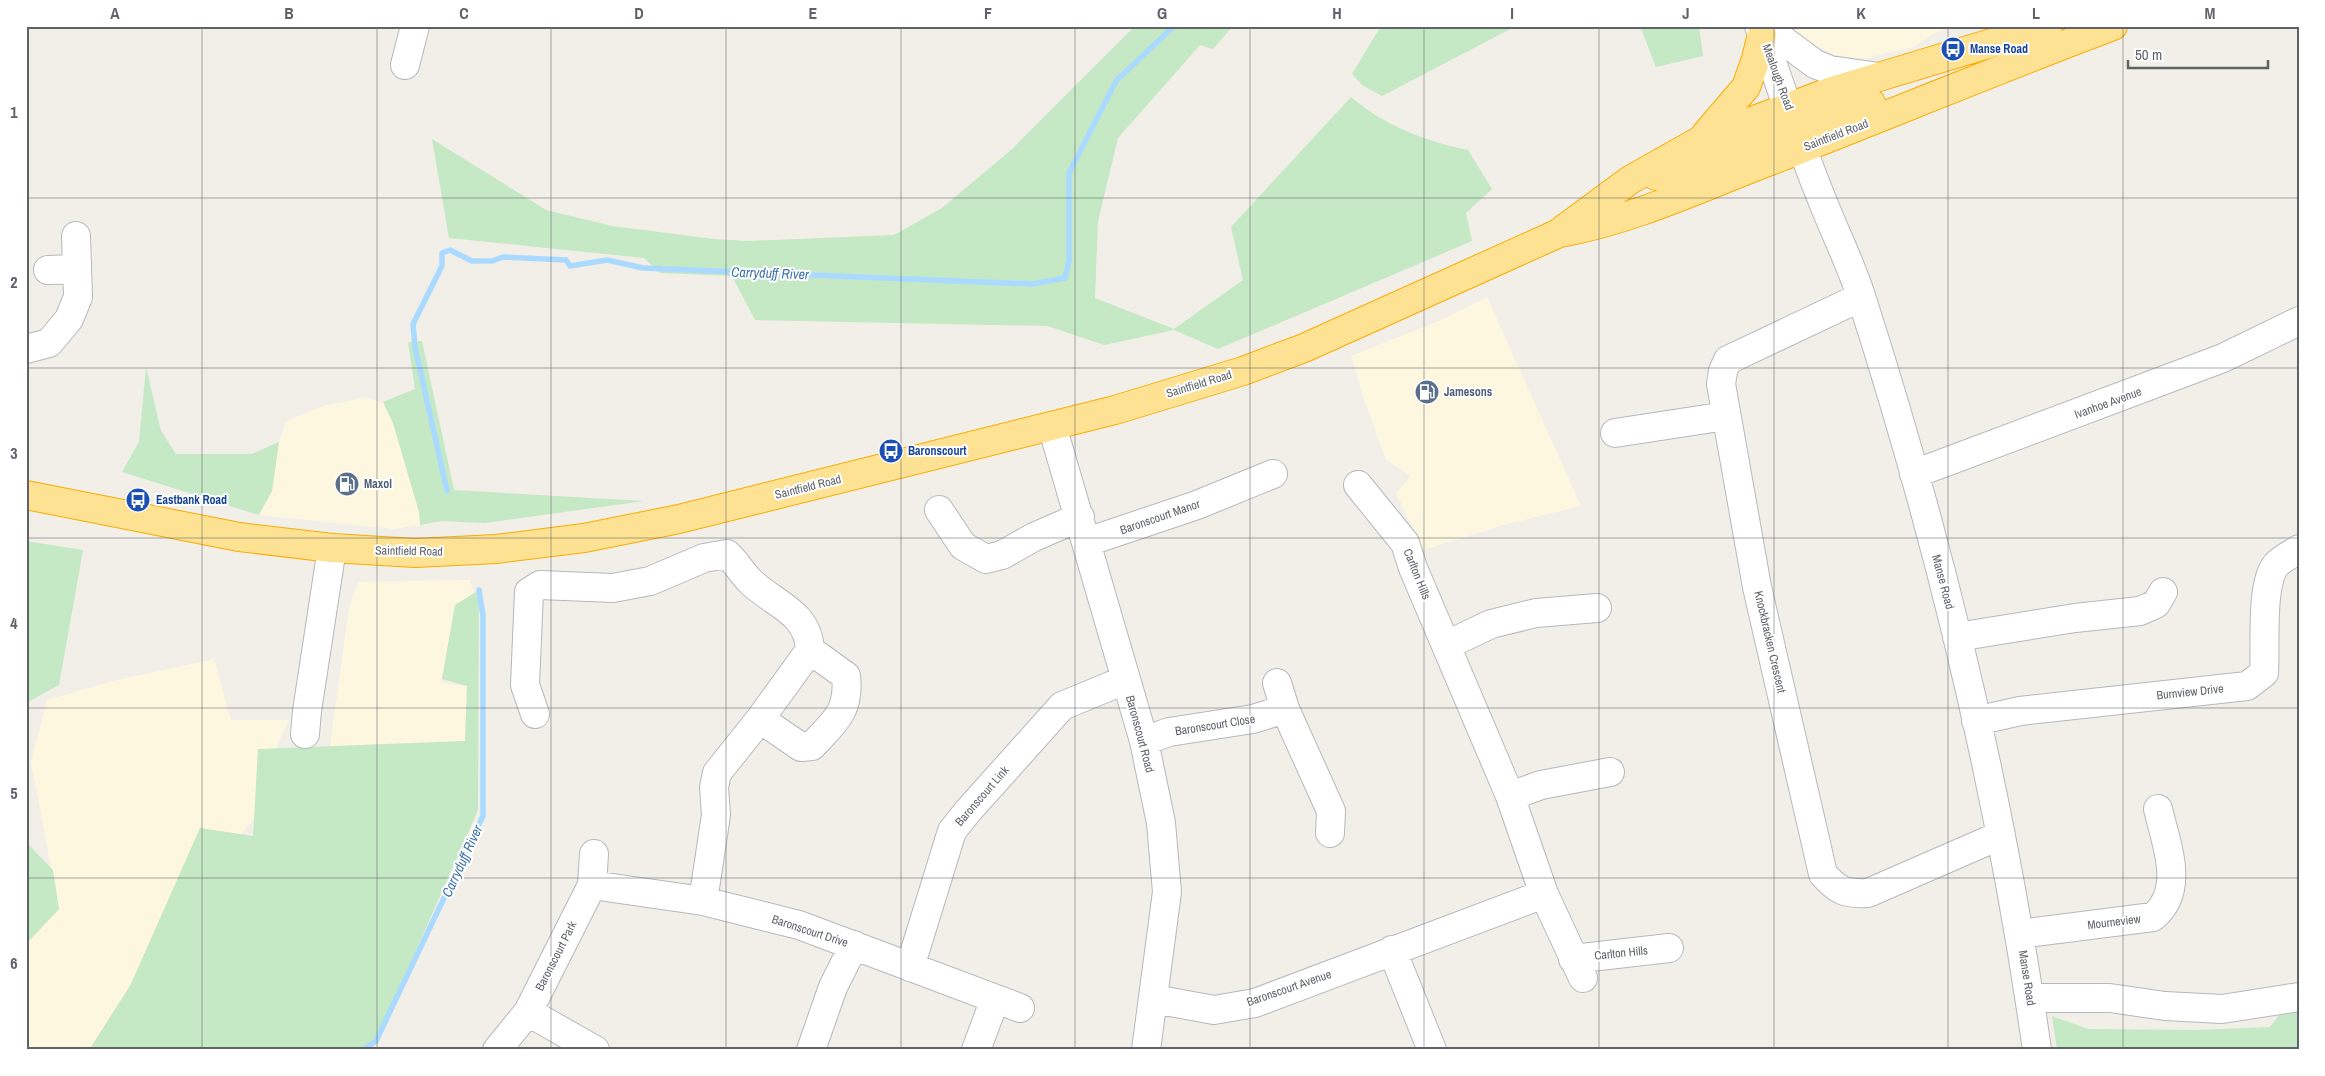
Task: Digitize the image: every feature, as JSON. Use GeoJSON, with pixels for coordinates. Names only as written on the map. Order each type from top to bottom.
{"type":"FeatureCollection","features":[{"type":"Feature","properties":{"kind":"highway","name":"Saintfield Road"},"geometry":{"type":"LineString","coordinates":[[1556,234],[1591,227],[1663,202],[1796,128],[1879,77],[2048,26]]}},
{"type":"Feature","properties":{"kind":"highway","name":"Saintfield Road"},"geometry":{"type":"LineString","coordinates":[[26,495],[239,537],[332,548],[415,553],[496,550],[584,538],[748,502],[1052,426],[1187,389],[1295,352],[1556,234],[1630,180],[1701,140],[1796,128],[1866,124],[1976,78],[2113,26]]}},
{"type":"Feature","properties":{"kind":"highway"},"geometry":{"type":"LineString","coordinates":[[1701,140],[1746,87],[1762,29]]}},
{"type":"Feature","properties":{"kind":"highway"},"geometry":{"type":"LineString","coordinates":[[1630,180],[1678,172],[1796,128]]}},
{"type":"Feature","properties":{"kind":"street"},"geometry":{"type":"LineString","coordinates":[[406,64],[415,26]]}},
{"type":"Feature","properties":{"kind":"street"},"geometry":{"type":"LineString","coordinates":[[1762,29],[1815,64],[1830,70],[1879,77]]}},
{"type":"Feature","properties":{"kind":"street","name":"Mealough Road"},"geometry":{"type":"LineString","coordinates":[[1762,29],[1796,128]]}},
{"type":"Feature","properties":{"kind":"street","name":"Manse Road"},"geometry":{"type":"LineString","coordinates":[[1796,128],[1820,196],[1848,258],[1861,297],[1914,474],[1957,637],[2001,835],[2020,934],[2037,1050]]}},
{"type":"Feature","properties":{"kind":"street"},"geometry":{"type":"LineString","coordinates":[[26,349],[49,344],[69,320],[78,297],[76,236]]}},
{"type":"Feature","properties":{"kind":"street"},"geometry":{"type":"LineString","coordinates":[[48,270],[76,269]]}},
{"type":"Feature","properties":{"kind":"street","name":"Knockbracken Crescent"},"geometry":{"type":"LineString","coordinates":[[1861,297],[1728,360],[1723,371],[1721,384],[1757,587],[1823,874],[1835,888],[1851,894],[1868,893],[2001,835]]}},
{"type":"Feature","properties":{"kind":"street","name":"Ivanhoe Avenue"},"geometry":{"type":"LineString","coordinates":[[1914,474],[2223,358],[2299,321]]}},
{"type":"Feature","properties":{"kind":"street"},"geometry":{"type":"LineString","coordinates":[[1615,433],[1726,416]]}},
{"type":"Feature","properties":{"kind":"street","name":"Baronscourt Road"},"geometry":{"type":"LineString","coordinates":[[1052,426],[1144,740],[1161,823],[1167,892],[1146,1050]]}},
{"type":"Feature","properties":{"kind":"street","name":"Baronscourt Manor"},"geometry":{"type":"LineString","coordinates":[[939,510],[963,546],[986,559],[1002,554],[1034,537],[1084,530],[1235,497],[1273,474]]}},
{"type":"Feature","properties":{"kind":"street","name":"Carlton Hills"},"geometry":{"type":"LineString","coordinates":[[1358,485],[1405,544],[1510,796],[1544,894],[1578,968],[1669,948]]}},
{"type":"Feature","properties":{"kind":"street"},"geometry":{"type":"LineString","coordinates":[[305,734],[332,548]]}},
{"type":"Feature","properties":{"kind":"street","name":"Burnview Drive"},"geometry":{"type":"LineString","coordinates":[[1976,721],[2020,711],[2247,686],[2264,674],[2266,598],[2270,580],[2276,565],[2299,549]]}},
{"type":"Feature","properties":{"kind":"street"},"geometry":{"type":"LineString","coordinates":[[535,714],[525,685],[526,646],[529,592],[540,585],[613,588],[650,581],[704,558],[727,554],[736,562],[749,580],[803,623],[809,636],[810,650],[760,719],[717,773],[714,787],[716,815],[703,901]]}},
{"type":"Feature","properties":{"kind":"street"},"geometry":{"type":"LineString","coordinates":[[1957,637],[2075,618],[2140,611],[2156,604],[2162,592]]}},
{"type":"Feature","properties":{"kind":"street"},"geometry":{"type":"LineString","coordinates":[[1447,645],[1492,624],[1536,613],[1597,608]]}},
{"type":"Feature","properties":{"kind":"street"},"geometry":{"type":"LineString","coordinates":[[760,719],[800,747],[812,746],[843,711],[847,688],[846,676],[810,650]]}},
{"type":"Feature","properties":{"kind":"street","name":"Baronscourt Link"},"geometry":{"type":"LineString","coordinates":[[910,967],[952,831],[1062,706],[1125,680]]}},
{"type":"Feature","properties":{"kind":"street"},"geometry":{"type":"LineString","coordinates":[[1277,683],[1285,709],[1331,811],[1330,833]]}},
{"type":"Feature","properties":{"kind":"street","name":"Baronscourt Close"},"geometry":{"type":"LineString","coordinates":[[1144,740],[1169,732],[1253,720],[1285,709]]}},
{"type":"Feature","properties":{"kind":"street"},"geometry":{"type":"LineString","coordinates":[[1510,796],[1541,785],[1610,772]]}},
{"type":"Feature","properties":{"kind":"street","name":"Mourneview"},"geometry":{"type":"LineString","coordinates":[[2020,934],[2153,917],[2162,909],[2169,898],[2172,872],[2158,808]]}},
{"type":"Feature","properties":{"kind":"street","name":"Baronscourt Park"},"geometry":{"type":"LineString","coordinates":[[497,1050],[528,1012],[592,885],[594,854]]}},
{"type":"Feature","properties":{"kind":"street","name":"Baronscourt Drive"},"geometry":{"type":"LineString","coordinates":[[592,885],[703,901],[799,925],[1007,1003],[976,1050]]}},
{"type":"Feature","properties":{"kind":"street","name":"Baronscourt Avenue"},"geometry":{"type":"LineString","coordinates":[[1154,999],[1214,1010],[1256,1003],[1544,894]]}},
{"type":"Feature","properties":{"kind":"street"},"geometry":{"type":"LineString","coordinates":[[811,1050],[833,987],[854,945]]}},
{"type":"Feature","properties":{"kind":"street"},"geometry":{"type":"LineString","coordinates":[[1392,950],[1432,1050]]}},
{"type":"Feature","properties":{"kind":"street"},"geometry":{"type":"LineString","coordinates":[[2030,998],[2110,998],[2165,1006],[2222,1009],[2299,998]]}},
{"type":"Feature","properties":{"kind":"street"},"geometry":{"type":"LineString","coordinates":[[528,1012],[596,1050]]}},
{"type":"Feature","properties":{"kind":"shaded area"},"geometry":{"type":"Polygon","coordinates":[[[1793,26],[1959,26],[1937,32],[1913,47],[1863,59],[1834,55],[1801,37],[1793,26]]]}},
{"type":"Feature","properties":{"kind":"shaded area"},"geometry":{"type":"Polygon","coordinates":[[[1487,297],[1581,506],[1500,526],[1424,550],[1396,493],[1411,476],[1386,460],[1351,356],[1443,319],[1487,297]]]}},
{"type":"Feature","properties":{"kind":"shaded area"},"geometry":{"type":"Polygon","coordinates":[[[365,398],[383,402],[393,423],[419,512],[420,525],[394,529],[259,515],[272,491],[279,442],[286,421],[323,406],[365,398]]]}},
{"type":"Feature","properties":{"kind":"shaded area"},"geometry":{"type":"Polygon","coordinates":[[[470,580],[474,593],[455,605],[441,683],[467,686],[465,741],[330,746],[349,608],[358,582],[470,580]]]}},
{"type":"Feature","properties":{"kind":"shaded area"},"geometry":{"type":"Polygon","coordinates":[[[214,659],[231,720],[289,720],[264,773],[272,796],[232,846],[191,889],[89,1050],[26,1050],[26,944],[59,910],[31,762],[47,700],[113,681],[214,659]]]}},
{"type":"Feature","properties":{"kind":"green space"},"geometry":{"type":"Polygon","coordinates":[[[1135,26],[1233,26],[1213,49],[1200,45],[1118,138],[1098,221],[1095,298],[1174,329],[1243,280],[1231,227],[1351,97],[1377,116],[1406,131],[1453,147],[1468,150],[1492,189],[1466,213],[1472,241],[1218,349],[1174,330],[1104,345],[1048,326],[755,320],[732,276],[660,273],[644,258],[449,238],[432,139],[546,210],[612,226],[714,239],[748,241],[894,235],[942,208],[1011,150],[1135,26]]]}},
{"type":"Feature","properties":{"kind":"green space"},"geometry":{"type":"Polygon","coordinates":[[[1381,26],[1516,26],[1382,96],[1362,85],[1352,74],[1381,26]]]}},
{"type":"Feature","properties":{"kind":"green space"},"geometry":{"type":"Polygon","coordinates":[[[1640,26],[1699,26],[1703,56],[1656,67],[1640,26]]]}},
{"type":"Feature","properties":{"kind":"green space"},"geometry":{"type":"Polygon","coordinates":[[[422,341],[454,490],[644,501],[485,523],[441,521],[420,525],[419,512],[393,423],[383,402],[415,389],[408,342],[422,341]]]}},
{"type":"Feature","properties":{"kind":"green space"},"geometry":{"type":"Polygon","coordinates":[[[146,367],[161,431],[176,454],[252,454],[279,442],[272,491],[259,515],[122,472],[139,442],[146,367]]]}},
{"type":"Feature","properties":{"kind":"green space"},"geometry":{"type":"Polygon","coordinates":[[[26,541],[83,550],[59,685],[26,703],[26,541]]]}},
{"type":"Feature","properties":{"kind":"green space"},"geometry":{"type":"Polygon","coordinates":[[[479,590],[478,810],[376,1041],[363,1050],[89,1050],[130,986],[200,828],[253,836],[258,749],[465,741],[467,686],[442,679],[455,605],[479,590]]]}},
{"type":"Feature","properties":{"kind":"green space"},"geometry":{"type":"Polygon","coordinates":[[[26,842],[53,870],[59,909],[26,944],[26,842]]]}},
{"type":"Feature","properties":{"kind":"green space"},"geometry":{"type":"Polygon","coordinates":[[[2299,1001],[2299,1050],[2057,1050],[2052,1016],[2088,1029],[2197,1030],[2270,1027],[2283,1010],[2299,1001]]]}},
{"type":"Feature","properties":{"kind":"waterway","name":"Carryduff River"},"geometry":{"type":"LineString","coordinates":[[447,491],[415,347],[413,324],[442,266],[442,253],[450,250],[472,261],[492,261],[503,257],[566,260],[570,266],[607,260],[643,268],[1032,284],[1065,278],[1069,261],[1069,173],[1116,81],[1174,26]]}},
{"type":"Feature","properties":{"kind":"waterway","name":"Carryduff River"},"geometry":{"type":"LineString","coordinates":[[363,1050],[376,1041],[483,816],[483,616],[479,590]]}},
{"type":"Feature","properties":{"kind":"place","name":"Manse Road"},"geometry":{"type":"Point","coordinates":[1953,49]}},
{"type":"Feature","properties":{"kind":"place","name":"Jamesons"},"geometry":{"type":"Point","coordinates":[1427,392]}},
{"type":"Feature","properties":{"kind":"place","name":"Baronscourt"},"geometry":{"type":"Point","coordinates":[891,451]}},
{"type":"Feature","properties":{"kind":"place","name":"Maxol"},"geometry":{"type":"Point","coordinates":[347,484]}},
{"type":"Feature","properties":{"kind":"place","name":"Eastbank Road"},"geometry":{"type":"Point","coordinates":[138,500]}}]}
